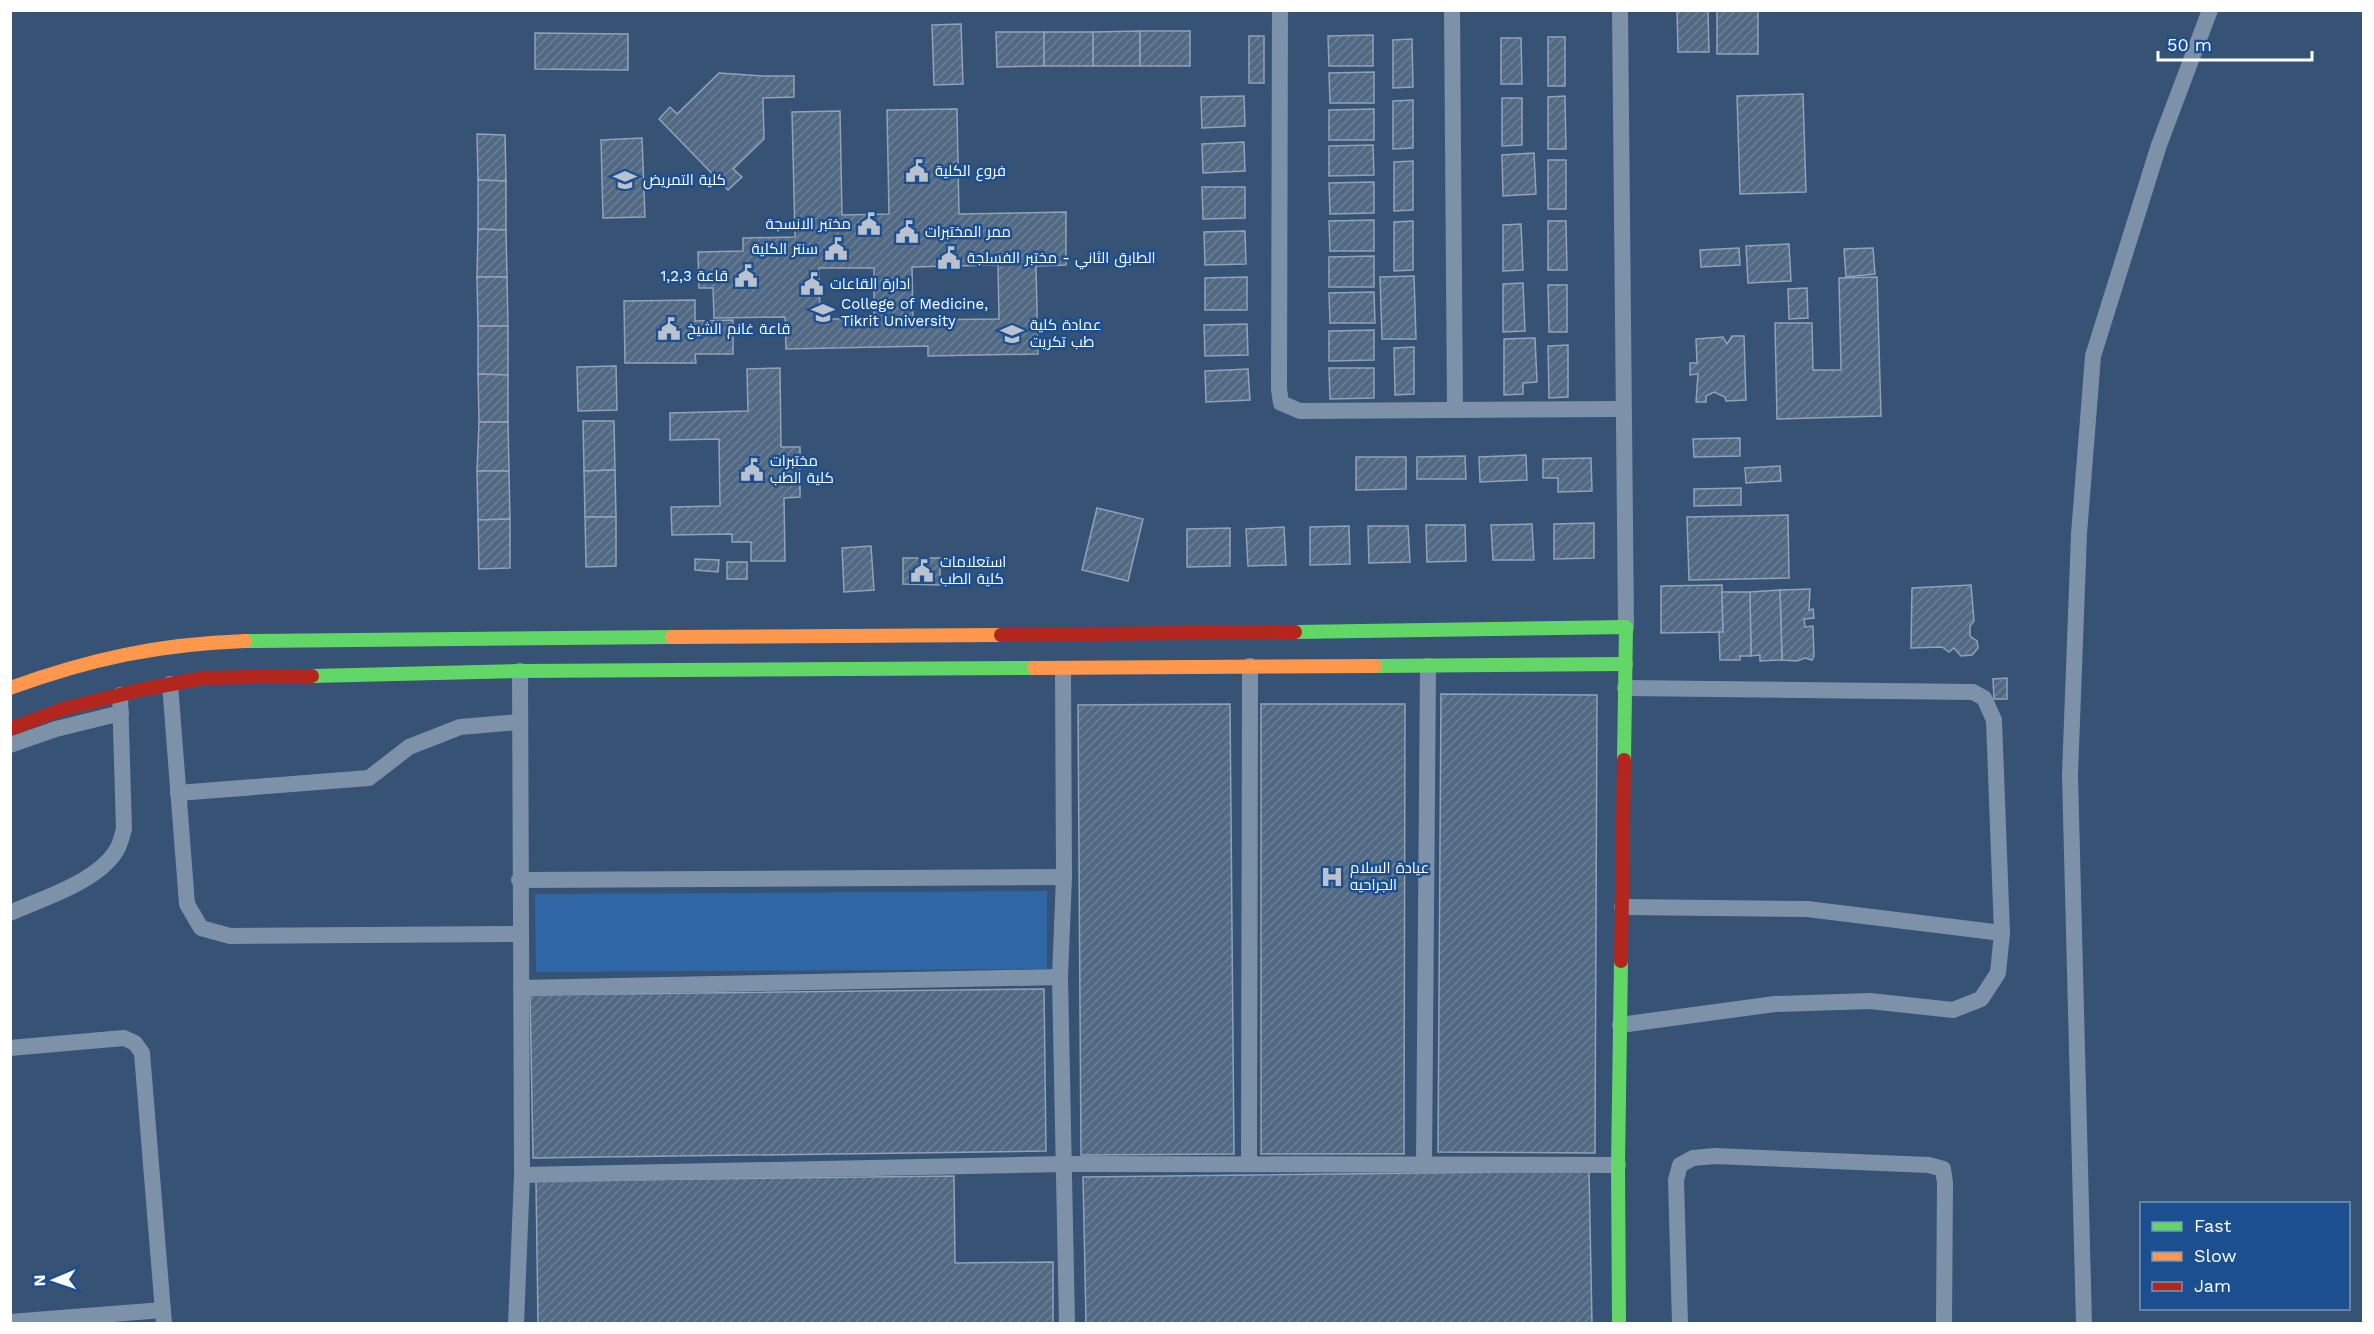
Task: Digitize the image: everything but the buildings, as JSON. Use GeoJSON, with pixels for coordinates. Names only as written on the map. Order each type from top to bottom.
{"type":"FeatureCollection","features":[{"type":"Feature","properties":{"kind":"street"},"geometry":{"type":"LineString","coordinates":[[1280,10],[1279,389],[1281,403],[1300,411],[1623,409]]}},
{"type":"Feature","properties":{"kind":"street"},"geometry":{"type":"LineString","coordinates":[[1452,10],[1455,410]]}},
{"type":"Feature","properties":{"kind":"street"},"geometry":{"type":"LineString","coordinates":[[1619,1323],[1618,1165],[1626,664],[1620,10]]}},
{"type":"Feature","properties":{"kind":"street"},"geometry":{"type":"LineString","coordinates":[[2084,1323],[2070,775],[2079,534],[2093,356],[2159,145],[2210,10]]}},
{"type":"Feature","properties":{"kind":"street"},"geometry":{"type":"LineString","coordinates":[[10,729],[63,709],[120,695],[268,667],[520,671],[786,653],[1626,627]]}},
{"type":"Feature","properties":{"kind":"street"},"geometry":{"type":"LineString","coordinates":[[10,688],[63,670],[145,650],[180,645],[268,640],[786,653],[1063,669],[1626,664]]}},
{"type":"Feature","properties":{"kind":"street"},"geometry":{"type":"LineString","coordinates":[[268,640],[268,667]]}},
{"type":"Feature","properties":{"kind":"street"},"geometry":{"type":"LineString","coordinates":[[1249,1164],[1250,666]]}},
{"type":"Feature","properties":{"kind":"street"},"geometry":{"type":"LineString","coordinates":[[1424,1165],[1428,666]]}},
{"type":"Feature","properties":{"kind":"street"},"geometry":{"type":"LineString","coordinates":[[1063,669],[1064,877],[1060,977],[1067,1323]]}},
{"type":"Feature","properties":{"kind":"street"},"geometry":{"type":"LineString","coordinates":[[516,1323],[522,1175],[519,880],[520,671]]}},
{"type":"Feature","properties":{"kind":"street"},"geometry":{"type":"LineString","coordinates":[[170,684],[187,904],[201,928],[230,936],[520,934]]}},
{"type":"Feature","properties":{"kind":"street"},"geometry":{"type":"LineString","coordinates":[[1620,1025],[1775,1004],[1870,1001],[1953,1010],[1981,999],[1998,973],[2002,933],[1994,720],[1984,698],[1973,692],[1625,688]]}},
{"type":"Feature","properties":{"kind":"street"},"geometry":{"type":"LineString","coordinates":[[10,913],[84,880],[103,868],[117,850],[124,829],[120,695]]}},
{"type":"Feature","properties":{"kind":"street"},"geometry":{"type":"LineString","coordinates":[[10,745],[56,729],[121,713]]}},
{"type":"Feature","properties":{"kind":"street"},"geometry":{"type":"LineString","coordinates":[[178,793],[369,778],[409,747],[460,727],[520,722]]}},
{"type":"Feature","properties":{"kind":"street"},"geometry":{"type":"LineString","coordinates":[[519,880],[1064,877]]}},
{"type":"Feature","properties":{"kind":"street"},"geometry":{"type":"LineString","coordinates":[[1622,907],[1806,909],[2002,933]]}},
{"type":"Feature","properties":{"kind":"street"},"geometry":{"type":"LineString","coordinates":[[520,988],[1060,977]]}},
{"type":"Feature","properties":{"kind":"street"},"geometry":{"type":"LineString","coordinates":[[10,1048],[124,1038],[135,1043],[142,1053],[164,1317],[10,1322]]}},
{"type":"Feature","properties":{"kind":"street"},"geometry":{"type":"LineString","coordinates":[[1680,1323],[1676,1180],[1680,1165],[1693,1158],[1715,1155],[1929,1165],[1943,1169],[1945,1183],[1944,1323]]}},
{"type":"Feature","properties":{"kind":"street"},"geometry":{"type":"LineString","coordinates":[[522,1175],[1064,1164],[1618,1165]]}},
{"type":"Feature","properties":{"kind":"shaded area"},"geometry":{"type":"Polygon","coordinates":[[[1047,891],[1047,969],[536,972],[535,894],[1047,891]]]}},
{"type":"Feature","properties":{"kind":"traffic: fast"},"geometry":{"type":"LineString","coordinates":[[1295,632],[1626,627],[1624,760]]}},
{"type":"Feature","properties":{"kind":"traffic: fast"},"geometry":{"type":"LineString","coordinates":[[245,641],[672,637]]}},
{"type":"Feature","properties":{"kind":"traffic: fast"},"geometry":{"type":"LineString","coordinates":[[1375,666],[1626,664]]}},
{"type":"Feature","properties":{"kind":"traffic: fast"},"geometry":{"type":"LineString","coordinates":[[312,676],[520,671],[1034,668]]}},
{"type":"Feature","properties":{"kind":"traffic: fast"},"geometry":{"type":"LineString","coordinates":[[1619,1324],[1618,1165],[1621,961]]}},
{"type":"Feature","properties":{"kind":"traffic: slow"},"geometry":{"type":"LineString","coordinates":[[672,637],[1001,635]]}},
{"type":"Feature","properties":{"kind":"traffic: slow"},"geometry":{"type":"LineString","coordinates":[[10,688],[68,669],[125,655],[183,646],[245,641]]}},
{"type":"Feature","properties":{"kind":"traffic: slow"},"geometry":{"type":"LineString","coordinates":[[1034,668],[1375,666]]}},
{"type":"Feature","properties":{"kind":"traffic: jam"},"geometry":{"type":"LineString","coordinates":[[1001,635],[1295,632]]}},
{"type":"Feature","properties":{"kind":"traffic: jam"},"geometry":{"type":"LineString","coordinates":[[10,729],[63,709],[140,690],[204,678],[312,676]]}},
{"type":"Feature","properties":{"kind":"traffic: jam"},"geometry":{"type":"LineString","coordinates":[[1621,961],[1624,760]]}},
{"type":"Feature","properties":{"kind":"place","name":"فروع الكلية"},"geometry":{"type":"Point","coordinates":[917,171]}},
{"type":"Feature","properties":{"kind":"place","name":"كلية التمريض"},"geometry":{"type":"Point","coordinates":[625,180]}},
{"type":"Feature","properties":{"kind":"place","name":"مختبر الانسجة"},"geometry":{"type":"Point","coordinates":[869,224]}},
{"type":"Feature","properties":{"kind":"place","name":"ممر المختبرات"},"geometry":{"type":"Point","coordinates":[907,232]}},
{"type":"Feature","properties":{"kind":"place","name":"سنتر الكلية"},"geometry":{"type":"Point","coordinates":[836,249]}},
{"type":"Feature","properties":{"kind":"place","name":"الطابق الثاني - مختبر الفسلجة"},"geometry":{"type":"Point","coordinates":[949,258]}},
{"type":"Feature","properties":{"kind":"place","name":"قاعة 1,2,3"},"geometry":{"type":"Point","coordinates":[746,276]}},
{"type":"Feature","properties":{"kind":"place","name":"ادارة القاعات"},"geometry":{"type":"Point","coordinates":[812,284]}},
{"type":"Feature","properties":{"kind":"place","name":"College of Medicine, Tikrit University"},"geometry":{"type":"Point","coordinates":[823,313]}},
{"type":"Feature","properties":{"kind":"place","name":"قاعة غانم الشيخ"},"geometry":{"type":"Point","coordinates":[669,329]}},
{"type":"Feature","properties":{"kind":"place","name":"عمادة كلية طب تكريت"},"geometry":{"type":"Point","coordinates":[1012,334]}},
{"type":"Feature","properties":{"kind":"place","name":"مختبرات كلية الطب"},"geometry":{"type":"Point","coordinates":[752,470]}},
{"type":"Feature","properties":{"kind":"place","name":"استعلامات كلية الطب"},"geometry":{"type":"Point","coordinates":[922,571]}},
{"type":"Feature","properties":{"kind":"place","name":"عيادة السلام الجراحيه"},"geometry":{"type":"Point","coordinates":[1332,877]}}]}
